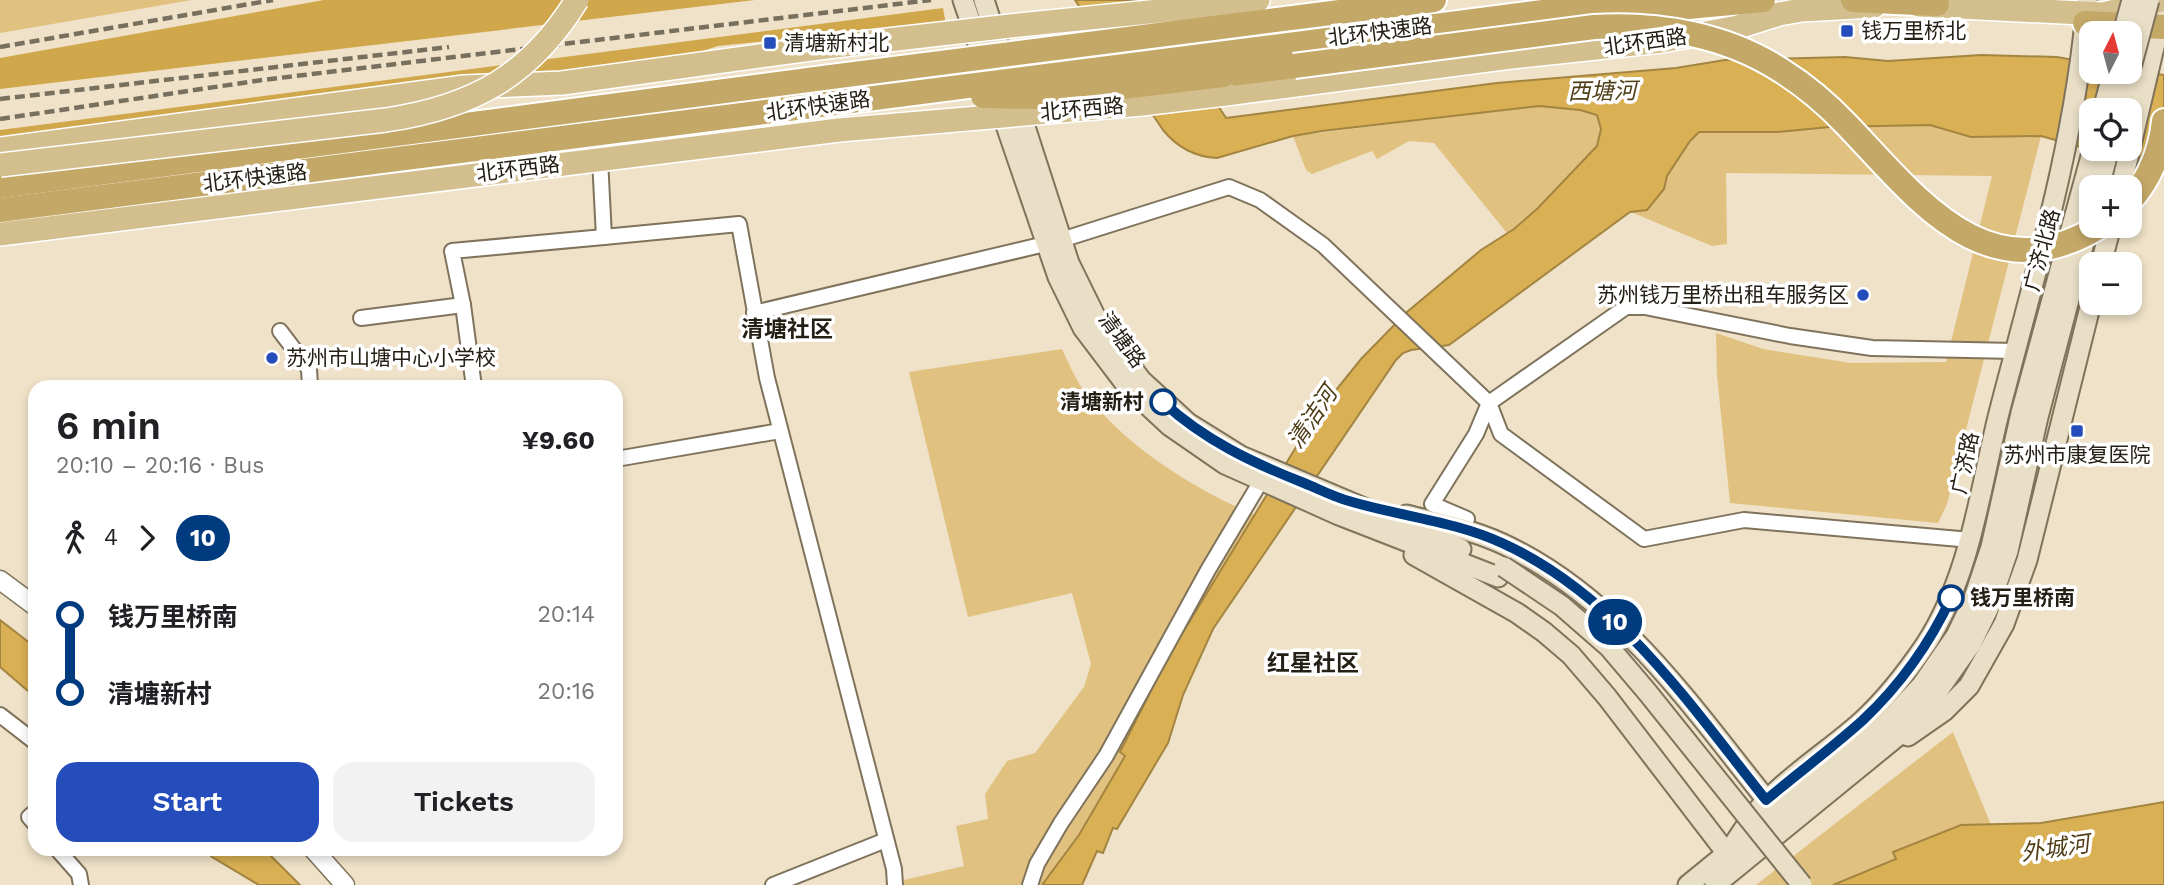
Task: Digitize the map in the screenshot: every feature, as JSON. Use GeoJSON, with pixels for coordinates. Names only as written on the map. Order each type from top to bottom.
{"type":"FeatureCollection","features":[{"type":"Feature","properties":{"kind":"highway","name":"北环快速路"},"geometry":{"type":"LineString","coordinates":[[0,186],[831,77],[1211,17],[1434,0]]}},
{"type":"Feature","properties":{"kind":"highway","name":"北环快速路"},"geometry":{"type":"LineString","coordinates":[[0,210],[895,95],[1039,97],[1222,74],[1533,13],[1635,0]]}},
{"type":"Feature","properties":{"kind":"highway"},"geometry":{"type":"LineString","coordinates":[[1533,13],[1645,11],[1763,0]]}},
{"type":"Feature","properties":{"kind":"highway"},"geometry":{"type":"LineString","coordinates":[[1853,0],[1937,4]]}},
{"type":"Feature","properties":{"kind":"highway"},"geometry":{"type":"LineString","coordinates":[[2086,12],[2163,15]]}},
{"type":"Feature","properties":{"kind":"highway"},"geometry":{"type":"LineString","coordinates":[[1222,74],[1557,30],[1617,25],[1671,30],[1735,47],[1787,74],[1836,114],[1920,202],[1946,224],[1966,235],[1999,246],[2033,248],[2070,241],[2079,236]]}},
{"type":"Feature","properties":{"kind":"highway"},"geometry":{"type":"LineString","coordinates":[[2142,182],[2152,166],[2160,144],[2164,121]]}},
{"type":"Feature","properties":{"kind":"main road"},"geometry":{"type":"LineString","coordinates":[[0,165],[386,120],[443,109],[487,90],[522,66],[550,38],[577,0]]}},
{"type":"Feature","properties":{"kind":"main road","name":"清塘路"},"geometry":{"type":"LineString","coordinates":[[963,0],[1053,242]]}},
{"type":"Feature","properties":{"kind":"main road","name":"清塘路"},"geometry":{"type":"LineString","coordinates":[[984,0],[1053,242],[1064,292],[1083,328],[1127,386],[1170,426],[1225,464],[1308,493],[1501,572],[1563,606],[1609,648],[1657,703],[1802,885]]}},
{"type":"Feature","properties":{"kind":"main road"},"geometry":{"type":"LineString","coordinates":[[0,149],[464,87],[562,83],[827,47],[1019,25],[1211,17],[1258,0]]}},
{"type":"Feature","properties":{"kind":"main road","name":"北环西路"},"geometry":{"type":"LineString","coordinates":[[0,234],[839,130],[1142,104],[1222,74],[1503,58],[1615,47],[1738,27],[1802,10],[1937,4],[2112,13],[2138,2],[2161,0]]}},
{"type":"Feature","properties":{"kind":"main road"},"geometry":{"type":"LineString","coordinates":[[2129,21],[2138,2]]}},
{"type":"Feature","properties":{"kind":"main road"},"geometry":{"type":"LineString","coordinates":[[2136,21],[2138,2]]}},
{"type":"Feature","properties":{"kind":"main road"},"geometry":{"type":"LineString","coordinates":[[1738,27],[1848,14],[2086,12]]}},
{"type":"Feature","properties":{"kind":"main road","name":"广济路"},"geometry":{"type":"LineString","coordinates":[[1715,885],[1733,861],[1906,672],[1947,606],[1961,574],[2064,157],[2086,12]]}},
{"type":"Feature","properties":{"kind":"main road"},"geometry":{"type":"LineString","coordinates":[[2124,175],[2163,15]]}},
{"type":"Feature","properties":{"kind":"main road","name":"广济北路"},"geometry":{"type":"LineString","coordinates":[[2044,364],[2089,161]]}},
{"type":"Feature","properties":{"kind":"main road","name":"广济北路"},"geometry":{"type":"LineString","coordinates":[[2044,364],[2084,238]]}},
{"type":"Feature","properties":{"kind":"main road","name":"广济路"},"geometry":{"type":"LineString","coordinates":[[1777,813],[1924,727],[1959,697],[1978,675],[2004,624],[2027,560],[2088,315]]}},
{"type":"Feature","properties":{"kind":"main road","name":"广济路"},"geometry":{"type":"LineString","coordinates":[[1877,754],[1918,716],[1947,680],[1971,644],[1989,607],[2012,534],[2044,364]]}},
{"type":"Feature","properties":{"kind":"main road","name":"广济路"},"geometry":{"type":"LineString","coordinates":[[1777,813],[1866,741],[1905,704],[1932,672],[1956,636],[1973,601],[1991,547],[2021,413],[2044,364]]}},
{"type":"Feature","properties":{"kind":"main road"},"geometry":{"type":"LineString","coordinates":[[1343,508],[1463,529],[1525,555],[1577,590],[1607,614],[1649,655],[1777,813]]}},
{"type":"Feature","properties":{"kind":"main road"},"geometry":{"type":"LineString","coordinates":[[1343,508],[1524,618],[1557,642],[1586,670],[1608,697],[1733,861]]}},
{"type":"Feature","properties":{"kind":"main road","name":"清塘路"},"geometry":{"type":"LineString","coordinates":[[1501,572],[1591,646],[1639,701],[1786,885]]}},
{"type":"Feature","properties":{"kind":"main road","name":"广济路"},"geometry":{"type":"LineString","coordinates":[[1688,885],[1733,861]]}},
{"type":"Feature","properties":{"kind":"street"},"geometry":{"type":"LineString","coordinates":[[2138,2],[2163,15]]}},
{"type":"Feature","properties":{"kind":"street"},"geometry":{"type":"LineString","coordinates":[[600,159],[604,237]]}},
{"type":"Feature","properties":{"kind":"street"},"geometry":{"type":"LineString","coordinates":[[754,313],[1053,242],[1229,187],[1260,200],[1323,245],[1489,403],[1501,434],[1644,539],[1744,520],[1971,540]]}},
{"type":"Feature","properties":{"kind":"street"},"geometry":{"type":"LineString","coordinates":[[473,380],[463,305],[452,251],[739,224],[754,313],[780,431],[894,869],[895,885]]}},
{"type":"Feature","properties":{"kind":"street"},"geometry":{"type":"LineString","coordinates":[[361,318],[463,305]]}},
{"type":"Feature","properties":{"kind":"street"},"geometry":{"type":"LineString","coordinates":[[1463,529],[1467,519],[1432,504],[1476,435],[1489,403],[1626,307],[1645,307],[1872,348],[2015,351]]}},
{"type":"Feature","properties":{"kind":"street"},"geometry":{"type":"LineString","coordinates":[[280,331],[309,369],[310,380]]}},
{"type":"Feature","properties":{"kind":"street"},"geometry":{"type":"LineString","coordinates":[[623,458],[780,431]]}},
{"type":"Feature","properties":{"kind":"street"},"geometry":{"type":"LineString","coordinates":[[1030,885],[1037,864],[1061,822],[1106,756],[1208,570],[1268,479]]}},
{"type":"Feature","properties":{"kind":"street"},"geometry":{"type":"LineString","coordinates":[[0,580],[28,601]]}},
{"type":"Feature","properties":{"kind":"street"},"geometry":{"type":"LineString","coordinates":[[0,715],[28,737]]}},
{"type":"Feature","properties":{"kind":"street"},"geometry":{"type":"LineString","coordinates":[[773,885],[886,840]]}},
{"type":"Feature","properties":{"kind":"street"},"geometry":{"type":"LineString","coordinates":[[63,856],[79,874],[81,885]]}},
{"type":"Feature","properties":{"kind":"street"},"geometry":{"type":"LineString","coordinates":[[319,856],[345,885]]}},
{"type":"Feature","properties":{"kind":"shaded area"},"geometry":{"type":"Polygon","coordinates":[[[0,0],[192,0],[0,33],[0,0]]]}},
{"type":"Feature","properties":{"kind":"shaded area"},"geometry":{"type":"Polygon","coordinates":[[[324,0],[755,0],[0,89],[0,58],[324,0]]]}},
{"type":"Feature","properties":{"kind":"shaded area"},"geometry":{"type":"Polygon","coordinates":[[[943,8],[946,25],[827,40],[794,38],[718,46],[669,62],[0,142],[0,130],[943,8]]]}},
{"type":"Feature","properties":{"kind":"shaded area"},"geometry":{"type":"Polygon","coordinates":[[[1539,106],[1593,113],[1601,123],[1600,140],[1595,150],[1544,202],[1507,233],[1434,143],[1409,141],[1377,159],[1372,151],[1312,174],[1306,170],[1293,136],[1539,106]]]}},
{"type":"Feature","properties":{"kind":"shaded area"},"geometry":{"type":"Polygon","coordinates":[[[1921,124],[1971,137],[2041,136],[1947,504],[1938,523],[1730,503],[1717,375],[1716,333],[1763,349],[1851,363],[1946,362],[1992,176],[1726,173],[1727,244],[1712,246],[1631,212],[1639,210],[1664,189],[1667,176],[1690,140],[1699,132],[1778,132],[1921,124]]]}},
{"type":"Feature","properties":{"kind":"shaded area"},"geometry":{"type":"Polygon","coordinates":[[[1062,349],[1082,388],[1117,428],[1183,478],[1255,515],[1145,700],[1120,751],[1125,756],[1079,835],[1042,885],[904,885],[904,880],[964,866],[956,826],[988,819],[985,794],[1007,761],[1035,753],[1084,687],[1091,664],[1072,593],[968,617],[909,372],[1062,349]]]}},
{"type":"Feature","properties":{"kind":"shaded area"},"geometry":{"type":"Polygon","coordinates":[[[1953,732],[1991,825],[1960,825],[1893,852],[1897,859],[1833,885],[1756,885],[1953,732]]]}},
{"type":"Feature","properties":{"kind":"water","name":"西塘河"},"geometry":{"type":"Polygon","coordinates":[[[1075,0],[1149,0],[1226,118],[1497,83],[1676,68],[1725,60],[1845,57],[1888,61],[1981,55],[2057,57],[2079,61],[2079,84],[2142,84],[2142,71],[2164,75],[2164,168],[2131,161],[2142,161],[2142,98],[2079,98],[2079,147],[2041,136],[1971,137],[1930,125],[1830,127],[1778,132],[1699,132],[1667,176],[1664,189],[1647,210],[1630,212],[1449,345],[1411,350],[1396,360],[1213,629],[1183,695],[1168,743],[1117,829],[1113,828],[1103,853],[1097,851],[1082,885],[1042,885],[1079,835],[1125,756],[1120,752],[1169,655],[1315,416],[1361,359],[1407,312],[1481,250],[1514,229],[1538,208],[1597,146],[1601,129],[1597,115],[1580,110],[1539,106],[1322,131],[1293,136],[1217,158],[1201,156],[1174,141],[1163,130],[1075,0]]]}},
{"type":"Feature","properties":{"kind":"water"},"geometry":{"type":"Polygon","coordinates":[[[0,620],[28,642],[28,691],[0,667],[0,620]]]}},
{"type":"Feature","properties":{"kind":"water","name":"外城河"},"geometry":{"type":"Polygon","coordinates":[[[2164,802],[2164,885],[1833,885],[1896,859],[1893,852],[1961,825],[2041,823],[2164,802]]]}},
{"type":"Feature","properties":{"kind":"water"},"geometry":{"type":"Polygon","coordinates":[[[271,856],[300,885],[259,885],[212,857],[271,856]]]}},
{"type":"Feature","properties":{"kind":"railway"},"geometry":{"type":"LineString","coordinates":[[0,47],[273,0]]}},
{"type":"Feature","properties":{"kind":"railway"},"geometry":{"type":"LineString","coordinates":[[0,119],[262,80],[931,0]]}},
{"type":"Feature","properties":{"kind":"railway"},"geometry":{"type":"LineString","coordinates":[[0,99],[449,47]]}},
{"type":"Feature","properties":{"kind":"bus line","name":"10"},"geometry":{"type":"LineString","coordinates":[[1163,402],[1222,446],[1275,472],[1346,500],[1463,529],[1501,543],[1547,568],[1607,614],[1649,655],[1766,800],[1854,727],[1884,698],[1926,643],[1951,598]]}},
{"type":"Feature","properties":{"kind":"place","name":"钱万里桥北"},"geometry":{"type":"Point","coordinates":[1847,31]}},
{"type":"Feature","properties":{"kind":"place","name":"清塘新村北"},"geometry":{"type":"Point","coordinates":[770,43]}},
{"type":"Feature","properties":{"kind":"place","name":"苏州钱万里桥出租车服务区"},"geometry":{"type":"Point","coordinates":[1863,295]}},
{"type":"Feature","properties":{"kind":"place","name":"苏州市山塘中心小学校"},"geometry":{"type":"Point","coordinates":[272,358]}},
{"type":"Feature","properties":{"kind":"place","name":"清塘新村"},"geometry":{"type":"Point","coordinates":[1163,402]}},
{"type":"Feature","properties":{"kind":"place","name":"苏州市康复医院"},"geometry":{"type":"Point","coordinates":[2077,431]}},
{"type":"Feature","properties":{"kind":"place","name":"钱万里桥南"},"geometry":{"type":"Point","coordinates":[1951,598]}},
{"type":"Feature","properties":{"kind":"district","name":"清塘社区"},"geometry":{"type":"Point","coordinates":[787,329]}},
{"type":"Feature","properties":{"kind":"district","name":"红星社区"},"geometry":{"type":"Point","coordinates":[1313,663]}},
{"type":"Feature","properties":{"kind":"water label","name":"清洁河"},"geometry":{"type":"Point","coordinates":[1312,417]}}]}
